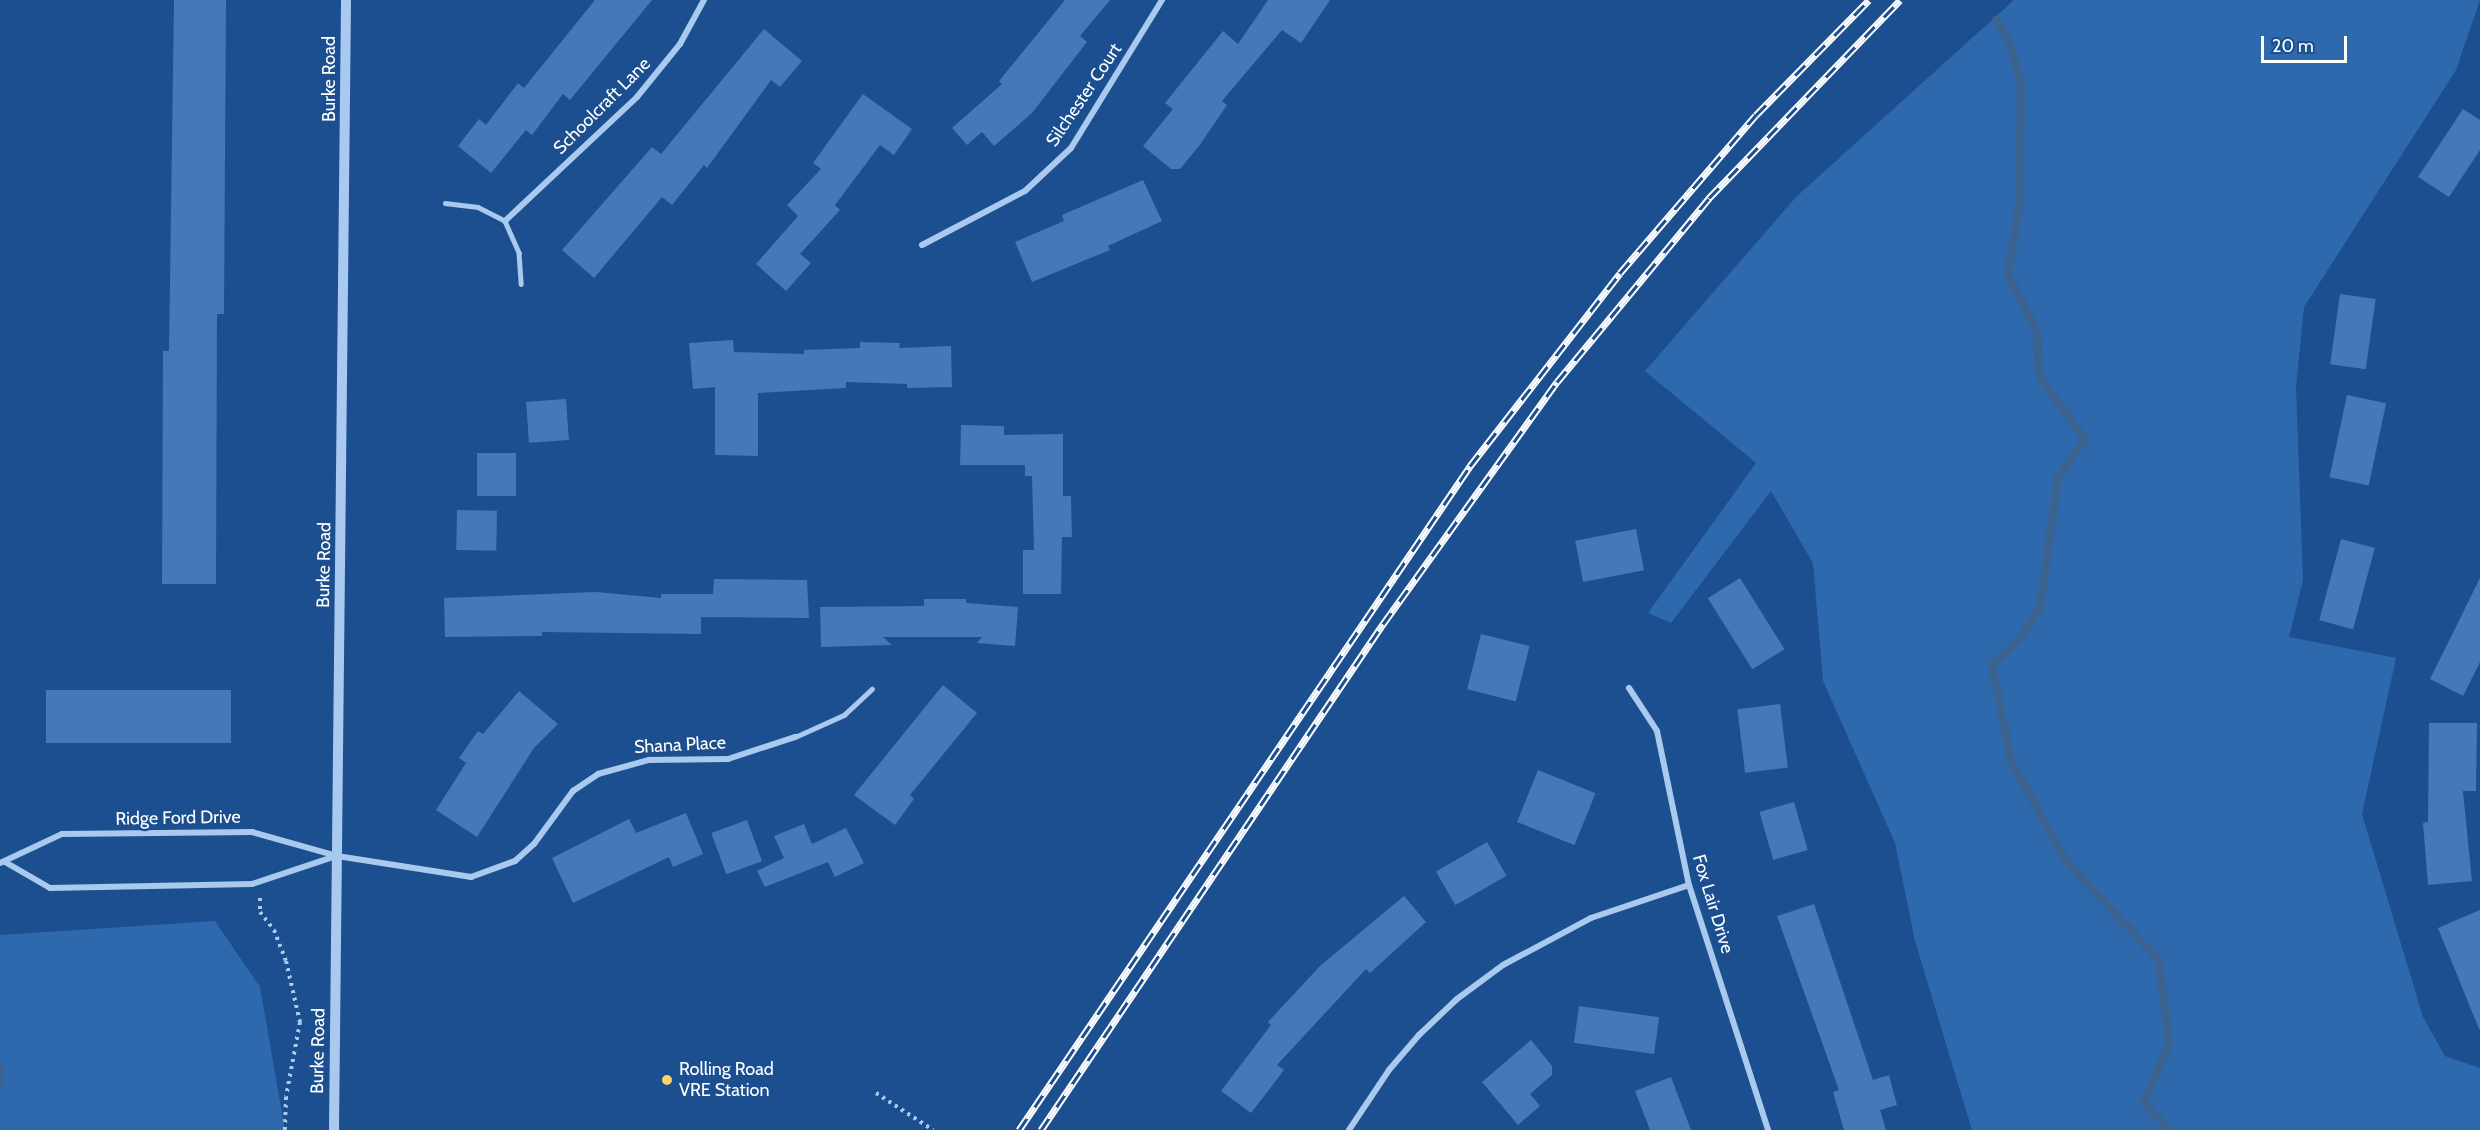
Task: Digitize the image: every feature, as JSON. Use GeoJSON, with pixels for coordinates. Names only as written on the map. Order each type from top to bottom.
{"type":"FeatureCollection","features":[{"type":"Feature","properties":{"kind":"street","name":"Burke Road"},"geometry":{"type":"LineString","coordinates":[[334,1130],[346,0]]}},
{"type":"Feature","properties":{"kind":"street","name":"Schoolcraft Lane"},"geometry":{"type":"LineString","coordinates":[[506,221],[637,97],[680,44],[704,0]]}},
{"type":"Feature","properties":{"kind":"street","name":"Silchester Court"},"geometry":{"type":"LineString","coordinates":[[922,245],[1026,191],[1071,148],[1162,0]]}},
{"type":"Feature","properties":{"kind":"street","name":"Fox Lair Drive"},"geometry":{"type":"LineString","coordinates":[[1629,688],[1657,731],[1689,885],[1768,1130]]}},
{"type":"Feature","properties":{"kind":"street","name":"Shana Place"},"geometry":{"type":"LineString","coordinates":[[337,856],[388,862],[448,876],[490,873],[515,861],[534,844],[573,791],[598,774],[649,760],[738,757],[795,737]]}},
{"type":"Feature","properties":{"kind":"street","name":"Ridge Ford Drive"},"geometry":{"type":"LineString","coordinates":[[2,863],[62,834],[252,832],[337,856]]}},
{"type":"Feature","properties":{"kind":"street","name":"Ridge Ford Drive"},"geometry":{"type":"LineString","coordinates":[[2,863],[50,888],[259,882],[337,856]]}},
{"type":"Feature","properties":{"kind":"street"},"geometry":{"type":"LineString","coordinates":[[1348,1130],[1389,1070],[1419,1035],[1503,965],[1592,918],[1689,885]]}},
{"type":"Feature","properties":{"kind":"lane"},"geometry":{"type":"LineString","coordinates":[[445,203],[478,207],[506,221],[519,252],[520,284]]}},
{"type":"Feature","properties":{"kind":"lane","name":"Shana Place"},"geometry":{"type":"LineString","coordinates":[[795,737],[844,715],[872,689]]}},
{"type":"Feature","properties":{"kind":"path"},"geometry":{"type":"LineString","coordinates":[[259,882],[260,912],[274,930],[286,961],[300,1022],[286,1096],[285,1130]]}},
{"type":"Feature","properties":{"kind":"path"},"geometry":{"type":"LineString","coordinates":[[876,1093],[929,1129]]}},
{"type":"Feature","properties":{"kind":"shaded area"},"geometry":{"type":"Polygon","coordinates":[[[2014,0],[2480,0],[2456,70],[2304,307],[2296,387],[2303,580],[2289,637],[2396,658],[2362,814],[2423,1017],[2445,1056],[2480,1068],[2480,1130],[1972,1130],[1915,941],[1895,843],[1823,681],[1813,563],[1771,491],[1671,623],[1648,613],[1756,463],[1645,371],[1796,197],[2014,0]]]}},
{"type":"Feature","properties":{"kind":"shaded area"},"geometry":{"type":"Polygon","coordinates":[[[215,921],[260,987],[285,1130],[0,1130],[0,935],[215,921]]]}},
{"type":"Feature","properties":{"kind":"building"},"geometry":{"type":"Polygon","coordinates":[[[174,0],[226,0],[224,314],[217,314],[216,584],[162,584],[163,351],[169,351],[174,0]]]}},
{"type":"Feature","properties":{"kind":"building"},"geometry":{"type":"Polygon","coordinates":[[[595,0],[652,0],[570,100],[563,94],[532,135],[526,130],[491,173],[458,146],[479,119],[486,125],[518,83],[524,88],[595,0]]]}},
{"type":"Feature","properties":{"kind":"building"},"geometry":{"type":"Polygon","coordinates":[[[1065,0],[1110,0],[1080,36],[1087,42],[1032,113],[994,146],[982,132],[967,145],[952,128],[1002,84],[999,81],[1065,0]]]}},
{"type":"Feature","properties":{"kind":"building"},"geometry":{"type":"Polygon","coordinates":[[[1268,0],[1330,0],[1301,43],[1282,30],[1222,101],[1227,105],[1199,146],[1180,169],[1171,169],[1143,146],[1173,109],[1165,103],[1223,31],[1238,44],[1268,0]]]}},
{"type":"Feature","properties":{"kind":"building"},"geometry":{"type":"Polygon","coordinates":[[[764,29],[802,61],[780,87],[771,80],[707,168],[704,165],[672,205],[662,197],[594,278],[562,250],[652,147],[661,154],[764,29]]]}},
{"type":"Feature","properties":{"kind":"building"},"geometry":{"type":"Polygon","coordinates":[[[863,94],[912,129],[894,155],[880,145],[835,205],[840,210],[800,254],[811,263],[786,291],[756,264],[798,216],[787,205],[821,169],[813,163],[863,94]]]}},
{"type":"Feature","properties":{"kind":"building"},"geometry":{"type":"Polygon","coordinates":[[[2463,109],[2480,120],[2480,150],[2449,197],[2418,177],[2463,109]]]}},
{"type":"Feature","properties":{"kind":"building"},"geometry":{"type":"Polygon","coordinates":[[[1143,180],[1162,221],[1108,246],[1110,250],[1032,282],[1015,242],[1064,221],[1062,215],[1143,180]]]}},
{"type":"Feature","properties":{"kind":"building"},"geometry":{"type":"Polygon","coordinates":[[[2340,294],[2376,299],[2366,369],[2330,364],[2340,294]]]}},
{"type":"Feature","properties":{"kind":"building"},"geometry":{"type":"Polygon","coordinates":[[[733,340],[734,352],[804,354],[804,350],[860,348],[860,342],[900,343],[899,348],[951,346],[952,387],[907,388],[907,384],[846,382],[846,388],[758,393],[758,456],[715,455],[715,387],[693,389],[689,343],[733,340]]]}},
{"type":"Feature","properties":{"kind":"building"},"geometry":{"type":"Polygon","coordinates":[[[2347,395],[2386,403],[2369,485],[2330,477],[2347,395]]]}},
{"type":"Feature","properties":{"kind":"building"},"geometry":{"type":"Polygon","coordinates":[[[566,399],[569,440],[529,443],[526,402],[566,399]]]}},
{"type":"Feature","properties":{"kind":"building"},"geometry":{"type":"Polygon","coordinates":[[[961,425],[1004,426],[1004,435],[1063,434],[1063,496],[1071,496],[1072,537],[1062,537],[1061,594],[1023,594],[1023,550],[1034,550],[1032,476],[1025,476],[1025,465],[960,465],[961,425]]]}},
{"type":"Feature","properties":{"kind":"building"},"geometry":{"type":"Polygon","coordinates":[[[477,453],[516,453],[516,496],[477,496],[477,453]]]}},
{"type":"Feature","properties":{"kind":"building"},"geometry":{"type":"Polygon","coordinates":[[[457,510],[497,511],[496,551],[456,550],[457,510]]]}},
{"type":"Feature","properties":{"kind":"building"},"geometry":{"type":"Polygon","coordinates":[[[1636,529],[1644,570],[1583,582],[1575,541],[1636,529]]]}},
{"type":"Feature","properties":{"kind":"building"},"geometry":{"type":"Polygon","coordinates":[[[2341,539],[2375,548],[2353,629],[2319,620],[2341,539]]]}},
{"type":"Feature","properties":{"kind":"building"},"geometry":{"type":"Polygon","coordinates":[[[1740,578],[1785,649],[1752,669],[1708,598],[1740,578]]]}},
{"type":"Feature","properties":{"kind":"building"},"geometry":{"type":"Polygon","coordinates":[[[2480,578],[2480,662],[2463,696],[2430,679],[2480,578]]]}},
{"type":"Feature","properties":{"kind":"building"},"geometry":{"type":"Polygon","coordinates":[[[714,579],[807,580],[809,618],[701,617],[701,634],[542,632],[542,636],[445,637],[444,598],[596,592],[661,598],[661,594],[713,594],[714,579]]]}},
{"type":"Feature","properties":{"kind":"building"},"geometry":{"type":"Polygon","coordinates":[[[924,599],[966,599],[966,603],[1018,607],[1015,646],[977,643],[982,637],[883,637],[892,645],[821,647],[820,607],[924,606],[924,599]]]}},
{"type":"Feature","properties":{"kind":"building"},"geometry":{"type":"Polygon","coordinates":[[[1481,634],[1530,646],[1516,701],[1467,689],[1481,634]]]}},
{"type":"Feature","properties":{"kind":"building"},"geometry":{"type":"Polygon","coordinates":[[[943,685],[977,713],[910,795],[914,799],[895,825],[854,795],[943,685]]]}},
{"type":"Feature","properties":{"kind":"building"},"geometry":{"type":"Polygon","coordinates":[[[46,690],[231,690],[231,743],[46,743],[46,690]]]}},
{"type":"Feature","properties":{"kind":"building"},"geometry":{"type":"Polygon","coordinates":[[[519,691],[558,724],[534,748],[477,837],[436,810],[466,763],[459,758],[478,731],[483,734],[519,691]]]}},
{"type":"Feature","properties":{"kind":"building"},"geometry":{"type":"Polygon","coordinates":[[[1780,704],[1788,768],[1745,773],[1737,709],[1780,704]]]}},
{"type":"Feature","properties":{"kind":"building"},"geometry":{"type":"Polygon","coordinates":[[[2429,723],[2477,723],[2476,791],[2463,791],[2472,881],[2428,885],[2423,823],[2428,822],[2429,723]]]}},
{"type":"Feature","properties":{"kind":"building"},"geometry":{"type":"Polygon","coordinates":[[[1538,770],[1595,793],[1575,845],[1517,822],[1538,770]]]}},
{"type":"Feature","properties":{"kind":"building"},"geometry":{"type":"Polygon","coordinates":[[[1794,802],[1808,850],[1773,860],[1759,812],[1794,802]]]}},
{"type":"Feature","properties":{"kind":"building"},"geometry":{"type":"Polygon","coordinates":[[[686,813],[703,854],[673,867],[669,857],[573,903],[552,858],[629,819],[636,833],[686,813]]]}},
{"type":"Feature","properties":{"kind":"building"},"geometry":{"type":"Polygon","coordinates":[[[747,820],[762,861],[726,874],[711,833],[747,820]]]}},
{"type":"Feature","properties":{"kind":"building"},"geometry":{"type":"Polygon","coordinates":[[[804,824],[812,844],[846,828],[864,863],[835,877],[828,862],[765,887],[757,871],[784,858],[774,836],[804,824]]]}},
{"type":"Feature","properties":{"kind":"building"},"geometry":{"type":"Polygon","coordinates":[[[1487,842],[1506,876],[1455,905],[1436,871],[1487,842]]]}},
{"type":"Feature","properties":{"kind":"building"},"geometry":{"type":"Polygon","coordinates":[[[1404,896],[1426,922],[1370,973],[1366,969],[1277,1065],[1284,1070],[1251,1113],[1221,1091],[1271,1025],[1268,1022],[1320,966],[1404,896]]]}},
{"type":"Feature","properties":{"kind":"building"},"geometry":{"type":"Polygon","coordinates":[[[1814,904],[1873,1080],[1889,1075],[1897,1105],[1880,1110],[1886,1130],[1844,1130],[1833,1092],[1839,1090],[1777,916],[1814,904]]]}},
{"type":"Feature","properties":{"kind":"building"},"geometry":{"type":"Polygon","coordinates":[[[2480,910],[2480,1029],[2479,1029],[2438,928],[2480,910]]]}},
{"type":"Feature","properties":{"kind":"building"},"geometry":{"type":"Polygon","coordinates":[[[1579,1006],[1659,1017],[1654,1054],[1574,1043],[1579,1006]]]}},
{"type":"Feature","properties":{"kind":"building"},"geometry":{"type":"Polygon","coordinates":[[[1531,1040],[1552,1066],[1552,1075],[1530,1094],[1540,1106],[1518,1125],[1482,1082],[1531,1040]]]}},
{"type":"Feature","properties":{"kind":"building"},"geometry":{"type":"Polygon","coordinates":[[[1671,1077],[1691,1130],[1650,1130],[1635,1091],[1671,1077]]]}},
{"type":"Feature","properties":{"kind":"waterway"},"geometry":{"type":"LineString","coordinates":[[1996,20],[2009,41],[2021,83],[2019,208],[2008,274],[2037,331],[2039,376],[2085,439],[2058,477],[2040,608],[2020,639],[1992,665],[2011,761],[2066,861],[2159,960],[2169,1044],[2144,1102],[2169,1130]]}},
{"type":"Feature","properties":{"kind":"waterway"},"geometry":{"type":"LineString","coordinates":[[0,1065],[0,1081]]}},
{"type":"Feature","properties":{"kind":"railway"},"geometry":{"type":"LineString","coordinates":[[1019,1130],[1470,466],[1620,273],[1756,115],[1869,0]]}},
{"type":"Feature","properties":{"kind":"railway"},"geometry":{"type":"LineString","coordinates":[[1041,1130],[1383,624],[1557,382],[1709,198],[1900,0]]}},
{"type":"Feature","properties":{"kind":"place","name":"Rolling Road VRE Station"},"geometry":{"type":"Point","coordinates":[667,1080]}}]}
